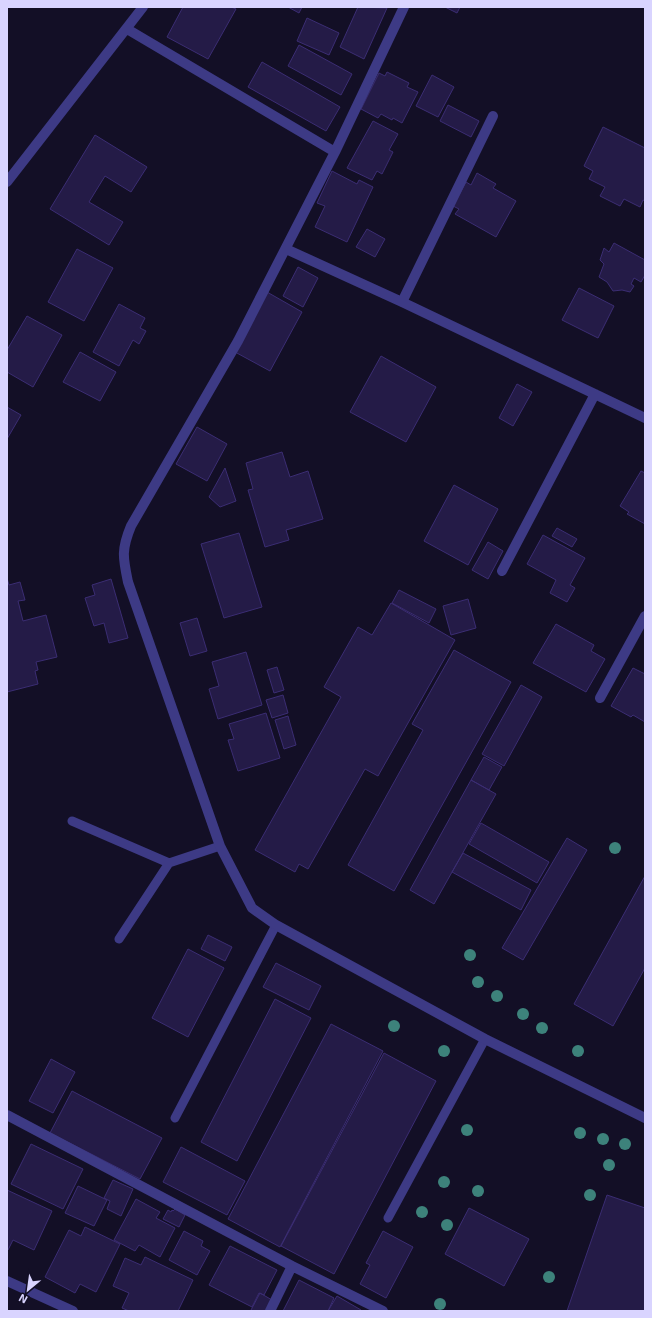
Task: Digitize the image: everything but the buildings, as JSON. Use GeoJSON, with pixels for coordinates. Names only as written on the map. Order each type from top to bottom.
{"type":"FeatureCollection","features":[{"type":"Feature","properties":{"kind":"street"},"geometry":{"type":"LineString","coordinates":[[7,182],[143,7]]}},
{"type":"Feature","properties":{"kind":"street"},"geometry":{"type":"LineString","coordinates":[[404,7],[335,152],[238,341],[132,526],[125,541],[123,560],[128,582],[220,846],[252,908],[276,925],[486,1039],[645,1118]]}},
{"type":"Feature","properties":{"kind":"street"},"geometry":{"type":"LineString","coordinates":[[127,29],[335,152]]}},
{"type":"Feature","properties":{"kind":"street"},"geometry":{"type":"LineString","coordinates":[[402,302],[493,116]]}},
{"type":"Feature","properties":{"kind":"street"},"geometry":{"type":"LineString","coordinates":[[286,249],[402,302],[645,418]]}},
{"type":"Feature","properties":{"kind":"street"},"geometry":{"type":"LineString","coordinates":[[502,571],[595,394]]}},
{"type":"Feature","properties":{"kind":"street"},"geometry":{"type":"LineString","coordinates":[[600,698],[645,616]]}},
{"type":"Feature","properties":{"kind":"street"},"geometry":{"type":"LineString","coordinates":[[7,1115],[292,1266],[383,1311]]}},
{"type":"Feature","properties":{"kind":"street"},"geometry":{"type":"LineString","coordinates":[[270,1311],[292,1266]]}},
{"type":"Feature","properties":{"kind":"street"},"geometry":{"type":"LineString","coordinates":[[7,1281],[73,1311]]}},
{"type":"Feature","properties":{"kind":"lane"},"geometry":{"type":"LineString","coordinates":[[72,821],[169,862]]}},
{"type":"Feature","properties":{"kind":"lane"},"geometry":{"type":"LineString","coordinates":[[119,940],[169,862],[220,846]]}},
{"type":"Feature","properties":{"kind":"lane"},"geometry":{"type":"LineString","coordinates":[[175,1118],[276,925]]}},
{"type":"Feature","properties":{"kind":"lane"},"geometry":{"type":"LineString","coordinates":[[388,1218],[486,1039]]}}]}
